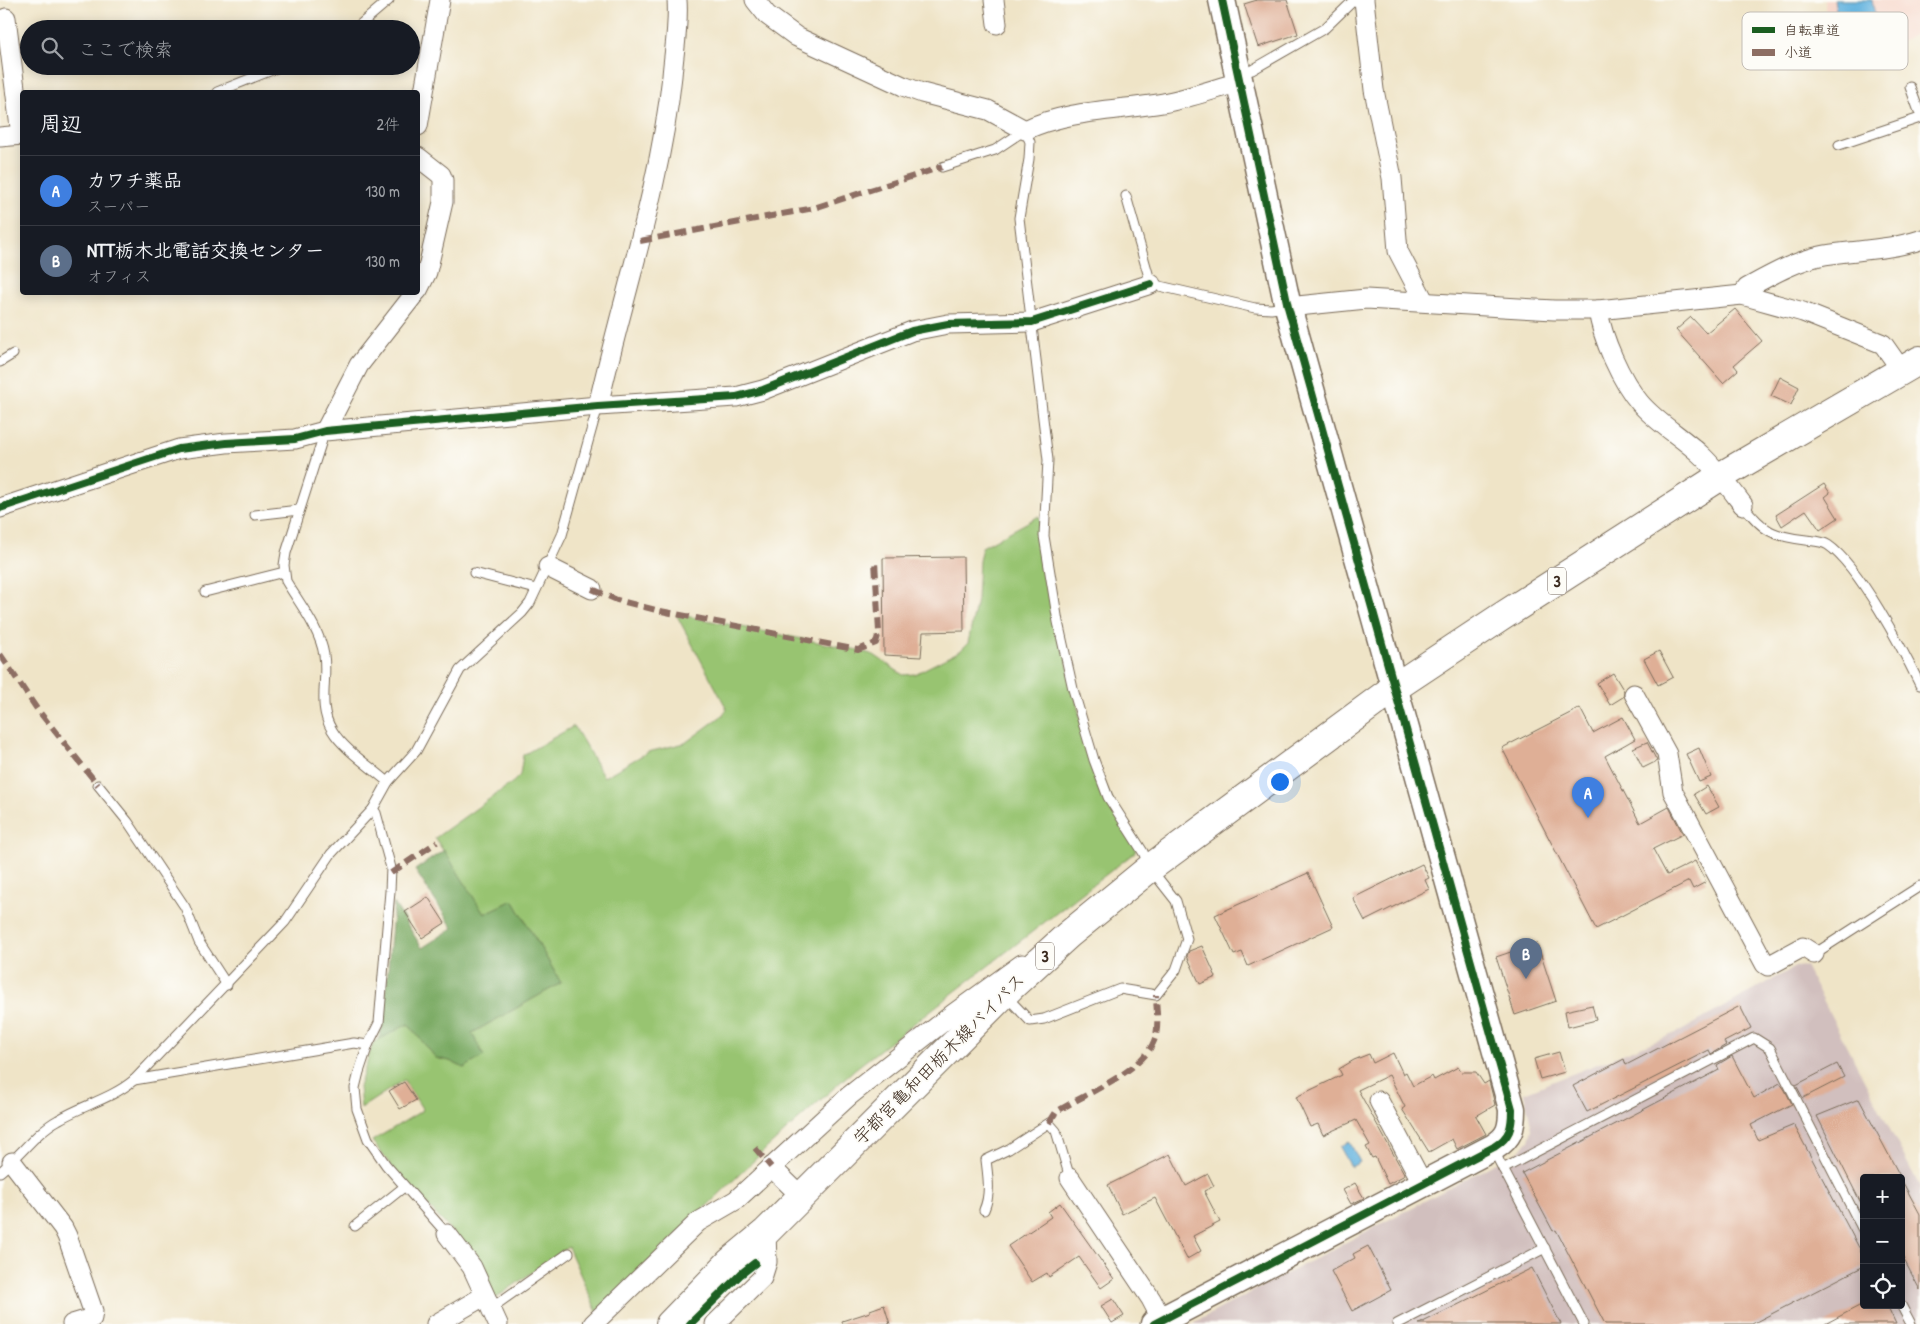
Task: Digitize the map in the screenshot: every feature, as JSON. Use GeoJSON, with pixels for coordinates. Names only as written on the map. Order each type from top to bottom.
{"type":"FeatureCollection","features":[{"type":"Feature","properties":{"kind":"main road","name":"宇都宮亀和田栃木線バイパス"},"geometry":{"type":"LineString","coordinates":[[670,1324],[730,1262],[766,1232],[802,1197],[1004,994],[1068,935],[1150,868],[1394,688],[1596,555],[1722,476],[1914,370]]}},
{"type":"Feature","properties":{"kind":"street"},"geometry":{"type":"LineString","coordinates":[[420,115],[440,0]]}},
{"type":"Feature","properties":{"kind":"street"},"geometry":{"type":"LineString","coordinates":[[598,406],[614,334],[657,175],[668,109],[677,0]]}},
{"type":"Feature","properties":{"kind":"street"},"geometry":{"type":"LineString","coordinates":[[755,0],[774,20],[805,41],[903,86],[922,93],[988,110],[1024,130],[1055,118],[1162,103],[1206,93],[1239,78]]}},
{"type":"Feature","properties":{"kind":"street"},"geometry":{"type":"LineString","coordinates":[[994,0],[997,24]]}},
{"type":"Feature","properties":{"kind":"street"},"geometry":{"type":"LineString","coordinates":[[1070,1178],[1151,1299],[1158,1322],[1422,1184],[1499,1158],[1512,1127],[1512,1109],[1288,307],[1222,0]]}},
{"type":"Feature","properties":{"kind":"street"},"geometry":{"type":"LineString","coordinates":[[1364,0],[1374,90],[1392,178],[1398,251],[1424,301]]}},
{"type":"Feature","properties":{"kind":"street"},"geometry":{"type":"LineString","coordinates":[[5,26],[20,122]]}},
{"type":"Feature","properties":{"kind":"street"},"geometry":{"type":"LineString","coordinates":[[0,137],[20,135]]}},
{"type":"Feature","properties":{"kind":"street"},"geometry":{"type":"LineString","coordinates":[[420,159],[444,180],[443,202],[427,272],[420,284]]}},
{"type":"Feature","properties":{"kind":"street"},"geometry":{"type":"LineString","coordinates":[[1742,295],[1753,284],[1802,261],[1824,255],[1889,248],[1920,240]]}},
{"type":"Feature","properties":{"kind":"street"},"geometry":{"type":"LineString","coordinates":[[0,508],[179,449],[226,443],[295,439],[325,431],[598,406],[736,397],[763,390],[912,331],[948,324],[1032,322],[1151,284]]}},
{"type":"Feature","properties":{"kind":"street"},"geometry":{"type":"LineString","coordinates":[[325,431],[359,365],[413,295]]}},
{"type":"Feature","properties":{"kind":"street"},"geometry":{"type":"LineString","coordinates":[[1288,307],[1366,299],[1554,310],[1598,310],[1742,295],[1803,312],[1883,344],[1914,370]]}},
{"type":"Feature","properties":{"kind":"street"},"geometry":{"type":"LineString","coordinates":[[1598,310],[1601,328],[1626,381],[1640,404],[1702,456],[1722,476],[1743,505]]}},
{"type":"Feature","properties":{"kind":"street"},"geometry":{"type":"LineString","coordinates":[[548,567],[592,589]]}},
{"type":"Feature","properties":{"kind":"street"},"geometry":{"type":"LineString","coordinates":[[1634,694],[1667,754],[1674,792],[1678,801],[1765,964],[1768,966],[1803,947],[1814,954]]}},
{"type":"Feature","properties":{"kind":"street"},"geometry":{"type":"LineString","coordinates":[[593,1324],[698,1222],[736,1200],[849,1096],[1005,975],[1068,935]]}},
{"type":"Feature","properties":{"kind":"street"},"geometry":{"type":"LineString","coordinates":[[1379,1101],[1422,1184]]}},
{"type":"Feature","properties":{"kind":"street"},"geometry":{"type":"LineString","coordinates":[[6,1167],[63,1228],[67,1236],[94,1311],[92,1318],[72,1324]]}},
{"type":"Feature","properties":{"kind":"street"},"geometry":{"type":"LineString","coordinates":[[771,1167],[802,1197]]}},
{"type":"Feature","properties":{"kind":"street"},"geometry":{"type":"LineString","coordinates":[[715,1324],[762,1278],[768,1258],[766,1232]]}},
{"type":"Feature","properties":{"kind":"street"},"geometry":{"type":"LineString","coordinates":[[436,1324],[491,1310],[472,1267],[447,1234]]}},
{"type":"Feature","properties":{"kind":"lane"},"geometry":{"type":"LineString","coordinates":[[366,20],[389,0]]}},
{"type":"Feature","properties":{"kind":"lane"},"geometry":{"type":"LineString","coordinates":[[1239,78],[1325,28],[1354,0]]}},
{"type":"Feature","properties":{"kind":"lane"},"geometry":{"type":"LineString","coordinates":[[222,90],[260,75]]}},
{"type":"Feature","properties":{"kind":"lane"},"geometry":{"type":"LineString","coordinates":[[1839,145],[1920,116],[1910,87]]}},
{"type":"Feature","properties":{"kind":"lane"},"geometry":{"type":"LineString","coordinates":[[942,167],[995,150],[1024,130],[1030,142],[1019,218],[1048,460],[1044,536],[1068,670],[1083,726],[1108,797],[1143,852],[1150,868],[1176,901],[1187,939],[1176,970],[1156,994],[1120,988],[1044,1019],[1030,1021],[1004,994]]}},
{"type":"Feature","properties":{"kind":"lane"},"geometry":{"type":"LineString","coordinates":[[1126,196],[1151,284],[1255,308],[1288,307]]}},
{"type":"Feature","properties":{"kind":"lane"},"geometry":{"type":"LineString","coordinates":[[0,362],[13,354]]}},
{"type":"Feature","properties":{"kind":"lane"},"geometry":{"type":"LineString","coordinates":[[6,1167],[56,1120],[88,1104],[109,1098],[134,1080],[182,1027],[226,985],[285,922],[331,854],[373,809],[388,782],[416,751],[460,670],[522,613],[536,589],[548,567],[569,511],[598,406]]}},
{"type":"Feature","properties":{"kind":"lane"},"geometry":{"type":"LineString","coordinates":[[325,431],[286,553],[284,572],[286,581],[318,638],[324,654],[326,673],[323,706],[332,731],[388,782]]}},
{"type":"Feature","properties":{"kind":"lane"},"geometry":{"type":"LineString","coordinates":[[1743,505],[1756,522],[1766,531],[1780,537],[1821,542],[1842,556],[1898,642],[1920,685]]}},
{"type":"Feature","properties":{"kind":"lane"},"geometry":{"type":"LineString","coordinates":[[254,515],[299,510]]}},
{"type":"Feature","properties":{"kind":"lane"},"geometry":{"type":"LineString","coordinates":[[205,592],[284,572]]}},
{"type":"Feature","properties":{"kind":"lane"},"geometry":{"type":"LineString","coordinates":[[474,573],[536,589]]}},
{"type":"Feature","properties":{"kind":"lane"},"geometry":{"type":"LineString","coordinates":[[98,785],[128,822],[185,907],[199,942],[226,985]]}},
{"type":"Feature","properties":{"kind":"lane"},"geometry":{"type":"LineString","coordinates":[[373,809],[376,813],[391,873],[379,1023],[368,1045],[355,1088],[358,1108],[368,1139],[404,1187],[447,1234]]}},
{"type":"Feature","properties":{"kind":"lane"},"geometry":{"type":"LineString","coordinates":[[1814,954],[1920,886]]}},
{"type":"Feature","properties":{"kind":"lane"},"geometry":{"type":"LineString","coordinates":[[1584,1324],[1499,1158],[1754,1038],[1770,1048],[1860,1224]]}},
{"type":"Feature","properties":{"kind":"lane"},"geometry":{"type":"LineString","coordinates":[[134,1080],[354,1043],[368,1045]]}},
{"type":"Feature","properties":{"kind":"lane"},"geometry":{"type":"LineString","coordinates":[[984,1210],[989,1183],[986,1160],[1009,1149],[1049,1122],[1056,1131],[1070,1178]]}},
{"type":"Feature","properties":{"kind":"lane"},"geometry":{"type":"LineString","coordinates":[[355,1226],[404,1187]]}},
{"type":"Feature","properties":{"kind":"lane"},"geometry":{"type":"LineString","coordinates":[[1397,1324],[1545,1248]]}},
{"type":"Feature","properties":{"kind":"lane"},"geometry":{"type":"LineString","coordinates":[[491,1310],[569,1254]]}},
{"type":"Feature","properties":{"kind":"lane"},"geometry":{"type":"LineString","coordinates":[[1903,1309],[1910,1324]]}},
{"type":"Feature","properties":{"kind":"shaded area"},"geometry":{"type":"Polygon","coordinates":[[[1825,0],[1920,0],[1920,31],[1908,38],[1908,12],[1825,12],[1825,0]]]}},
{"type":"Feature","properties":{"kind":"shaded area"},"geometry":{"type":"Polygon","coordinates":[[[1805,966],[1920,1187],[1920,1324],[1191,1324],[1517,1152],[1529,1141],[1532,1129],[1524,1093],[1681,1031],[1795,967],[1805,966]]]}},
{"type":"Feature","properties":{"kind":"green space"},"geometry":{"type":"Polygon","coordinates":[[[1039,516],[1050,592],[1090,758],[1137,847],[1134,853],[855,1069],[768,1147],[597,1312],[568,1247],[493,1300],[455,1235],[393,1168],[372,1141],[423,1110],[404,1080],[361,1108],[359,1087],[373,1043],[387,1033],[408,1024],[436,1058],[450,1061],[464,1068],[472,1033],[561,983],[513,900],[484,914],[435,838],[513,782],[520,775],[523,755],[574,726],[604,777],[648,752],[685,743],[723,715],[727,709],[676,614],[858,650],[874,655],[903,675],[915,674],[960,651],[968,643],[977,600],[979,561],[982,547],[1039,516]]]}},
{"type":"Feature","properties":{"kind":"green space"},"geometry":{"type":"Polygon","coordinates":[[[444,850],[484,914],[513,900],[561,983],[472,1033],[484,1056],[464,1068],[450,1061],[436,1058],[408,1024],[378,1040],[383,1024],[394,903],[422,948],[453,928],[415,870],[444,850]]]}},
{"type":"Feature","properties":{"kind":"water"},"geometry":{"type":"Polygon","coordinates":[[[1834,0],[1872,0],[1874,12],[1837,12],[1834,0]]]}},
{"type":"Feature","properties":{"kind":"water"},"geometry":{"type":"Polygon","coordinates":[[[1349,1141],[1360,1162],[1351,1167],[1340,1147],[1349,1141]]]}},
{"type":"Feature","properties":{"kind":"building"},"geometry":{"type":"Polygon","coordinates":[[[1257,0],[1287,0],[1298,34],[1258,47],[1244,4],[1257,0]]]}},
{"type":"Feature","properties":{"kind":"building"},"geometry":{"type":"Polygon","coordinates":[[[1735,309],[1762,341],[1734,365],[1738,370],[1723,383],[1676,330],[1691,317],[1706,333],[1735,309]]]}},
{"type":"Feature","properties":{"kind":"building"},"geometry":{"type":"Polygon","coordinates":[[[1780,377],[1799,387],[1791,405],[1771,396],[1780,377]]]}},
{"type":"Feature","properties":{"kind":"building"},"geometry":{"type":"Polygon","coordinates":[[[1824,484],[1830,493],[1825,497],[1838,518],[1820,530],[1806,510],[1782,526],[1776,515],[1824,484]]]}},
{"type":"Feature","properties":{"kind":"building"},"geometry":{"type":"Polygon","coordinates":[[[963,557],[964,631],[923,632],[921,657],[884,655],[883,558],[963,557]]]}},
{"type":"Feature","properties":{"kind":"building"},"geometry":{"type":"Polygon","coordinates":[[[1659,651],[1673,677],[1658,685],[1644,659],[1659,651]]]}},
{"type":"Feature","properties":{"kind":"building"},"geometry":{"type":"Polygon","coordinates":[[[1613,673],[1624,691],[1623,697],[1610,705],[1597,683],[1613,673]]]}},
{"type":"Feature","properties":{"kind":"building"},"geometry":{"type":"Polygon","coordinates":[[[1580,708],[1593,733],[1623,717],[1635,739],[1605,756],[1640,823],[1669,807],[1683,834],[1653,849],[1667,875],[1695,861],[1706,882],[1693,889],[1689,881],[1596,929],[1502,748],[1580,708]]]}},
{"type":"Feature","properties":{"kind":"building"},"geometry":{"type":"Polygon","coordinates":[[[1647,742],[1657,761],[1643,768],[1633,748],[1647,742]]]}},
{"type":"Feature","properties":{"kind":"building"},"geometry":{"type":"Polygon","coordinates":[[[1699,748],[1711,777],[1699,782],[1686,754],[1699,748]]]}},
{"type":"Feature","properties":{"kind":"building"},"geometry":{"type":"Polygon","coordinates":[[[1707,786],[1719,807],[1706,814],[1694,794],[1707,786]]]}},
{"type":"Feature","properties":{"kind":"building"},"geometry":{"type":"Polygon","coordinates":[[[1422,864],[1429,878],[1425,880],[1429,889],[1365,921],[1353,898],[1422,864]]]}},
{"type":"Feature","properties":{"kind":"building"},"geometry":{"type":"Polygon","coordinates":[[[1308,873],[1333,927],[1248,966],[1242,952],[1234,955],[1215,915],[1308,873]]]}},
{"type":"Feature","properties":{"kind":"building"},"geometry":{"type":"Polygon","coordinates":[[[428,897],[445,923],[422,938],[405,912],[428,897]]]}},
{"type":"Feature","properties":{"kind":"building"},"geometry":{"type":"Polygon","coordinates":[[[1537,943],[1556,1001],[1515,1015],[1496,957],[1537,943]]]}},
{"type":"Feature","properties":{"kind":"building"},"geometry":{"type":"Polygon","coordinates":[[[1202,946],[1216,977],[1200,984],[1187,956],[1189,951],[1202,946]]]}},
{"type":"Feature","properties":{"kind":"building"},"geometry":{"type":"Polygon","coordinates":[[[1592,1005],[1596,1020],[1568,1027],[1565,1011],[1592,1005]]]}},
{"type":"Feature","properties":{"kind":"building"},"geometry":{"type":"Polygon","coordinates":[[[1740,1006],[1751,1028],[1724,1042],[1726,1045],[1711,1054],[1709,1050],[1587,1112],[1573,1086],[1624,1059],[1626,1065],[1740,1006]]]}},
{"type":"Feature","properties":{"kind":"building"},"geometry":{"type":"Polygon","coordinates":[[[1559,1052],[1565,1072],[1540,1079],[1534,1059],[1559,1052]]]}},
{"type":"Feature","properties":{"kind":"building"},"geometry":{"type":"Polygon","coordinates":[[[1393,1053],[1403,1074],[1406,1072],[1413,1086],[1432,1076],[1434,1080],[1458,1067],[1461,1072],[1476,1072],[1484,1084],[1489,1081],[1495,1105],[1476,1116],[1486,1134],[1457,1149],[1452,1139],[1429,1152],[1402,1109],[1405,1107],[1389,1075],[1358,1090],[1405,1175],[1388,1184],[1375,1157],[1372,1158],[1366,1147],[1370,1145],[1356,1120],[1323,1135],[1318,1124],[1310,1127],[1296,1097],[1342,1075],[1339,1069],[1354,1060],[1369,1054],[1373,1063],[1393,1053]]]}},
{"type":"Feature","properties":{"kind":"building"},"geometry":{"type":"Polygon","coordinates":[[[1732,1056],[1754,1098],[1780,1083],[1785,1090],[1792,1104],[1751,1125],[1758,1140],[1794,1125],[1860,1249],[1860,1268],[1752,1324],[1605,1324],[1556,1230],[1553,1231],[1522,1173],[1719,1070],[1717,1065],[1732,1056]]]}},
{"type":"Feature","properties":{"kind":"building"},"geometry":{"type":"Polygon","coordinates":[[[1837,1064],[1844,1077],[1803,1098],[1796,1085],[1837,1064]]]}},
{"type":"Feature","properties":{"kind":"building"},"geometry":{"type":"Polygon","coordinates":[[[404,1082],[416,1100],[400,1109],[389,1091],[404,1082]]]}},
{"type":"Feature","properties":{"kind":"building"},"geometry":{"type":"Polygon","coordinates":[[[1859,1099],[1899,1174],[1860,1174],[1860,1201],[1817,1116],[1859,1099]]]}},
{"type":"Feature","properties":{"kind":"building"},"geometry":{"type":"Polygon","coordinates":[[[1170,1154],[1186,1186],[1208,1174],[1214,1186],[1204,1191],[1220,1222],[1193,1236],[1201,1251],[1187,1259],[1155,1198],[1122,1214],[1108,1185],[1170,1154]]]}},
{"type":"Feature","properties":{"kind":"building"},"geometry":{"type":"Polygon","coordinates":[[[1355,1183],[1364,1198],[1351,1204],[1343,1190],[1355,1183]]]}},
{"type":"Feature","properties":{"kind":"building"},"geometry":{"type":"Polygon","coordinates":[[[1905,1186],[1920,1214],[1920,1290],[1905,1262],[1905,1186]]]}},
{"type":"Feature","properties":{"kind":"building"},"geometry":{"type":"Polygon","coordinates":[[[1060,1203],[1114,1279],[1101,1288],[1079,1257],[1049,1277],[1047,1273],[1032,1282],[1008,1246],[1051,1217],[1048,1212],[1060,1203]]]}},
{"type":"Feature","properties":{"kind":"building"},"geometry":{"type":"Polygon","coordinates":[[[1368,1246],[1391,1290],[1352,1311],[1331,1271],[1355,1258],[1353,1254],[1368,1246]]]}},
{"type":"Feature","properties":{"kind":"building"},"geometry":{"type":"Polygon","coordinates":[[[1532,1268],[1561,1324],[1419,1324],[1532,1268]]]}},
{"type":"Feature","properties":{"kind":"building"},"geometry":{"type":"Polygon","coordinates":[[[1113,1299],[1124,1316],[1112,1323],[1101,1306],[1113,1299]]]}},
{"type":"Feature","properties":{"kind":"building"},"geometry":{"type":"Polygon","coordinates":[[[884,1305],[890,1324],[843,1324],[842,1321],[870,1312],[870,1310],[884,1305]]]}},
{"type":"Feature","properties":{"kind":"building"},"geometry":{"type":"Polygon","coordinates":[[[1860,1306],[1860,1309],[1889,1309],[1896,1324],[1825,1324],[1860,1306]]]}},
{"type":"Feature","properties":{"kind":"marked path"},"geometry":{"type":"LineString","coordinates":[[640,241],[814,208],[942,167]]}},
{"type":"Feature","properties":{"kind":"marked path"},"geometry":{"type":"LineString","coordinates":[[592,589],[617,600],[656,610],[858,650],[876,643],[879,632],[875,561]]}},
{"type":"Feature","properties":{"kind":"marked path"},"geometry":{"type":"LineString","coordinates":[[0,654],[37,709],[98,785]]}},
{"type":"Feature","properties":{"kind":"marked path"},"geometry":{"type":"LineString","coordinates":[[391,873],[437,842]]}},
{"type":"Feature","properties":{"kind":"marked path"},"geometry":{"type":"LineString","coordinates":[[1049,1123],[1056,1112],[1111,1081],[1138,1063],[1156,1036],[1156,995]]}},
{"type":"Feature","properties":{"kind":"marked path"},"geometry":{"type":"LineString","coordinates":[[755,1148],[771,1167]]}},
{"type":"Feature","properties":{"kind":"cycle path"},"geometry":{"type":"LineString","coordinates":[[1154,1324],[1494,1147],[1507,1136],[1511,1127],[1512,1116],[1512,1109],[1288,307],[1222,0]]}},
{"type":"Feature","properties":{"kind":"cycle path"},"geometry":{"type":"LineString","coordinates":[[0,508],[179,449],[226,443],[295,439],[325,431],[598,406],[736,397],[763,390],[912,331],[948,324],[1032,322],[1151,284]]}},
{"type":"Feature","properties":{"kind":"cycle path"},"geometry":{"type":"LineString","coordinates":[[690,1324],[741,1274],[755,1263]]}},
{"type":"Feature","properties":{"kind":"place","name":"カワチ薬品"},"geometry":{"type":"Point","coordinates":[1588,818]}},
{"type":"Feature","properties":{"kind":"place","name":"NTT栃木北電話交換センター"},"geometry":{"type":"Point","coordinates":[1526,979]}}]}
